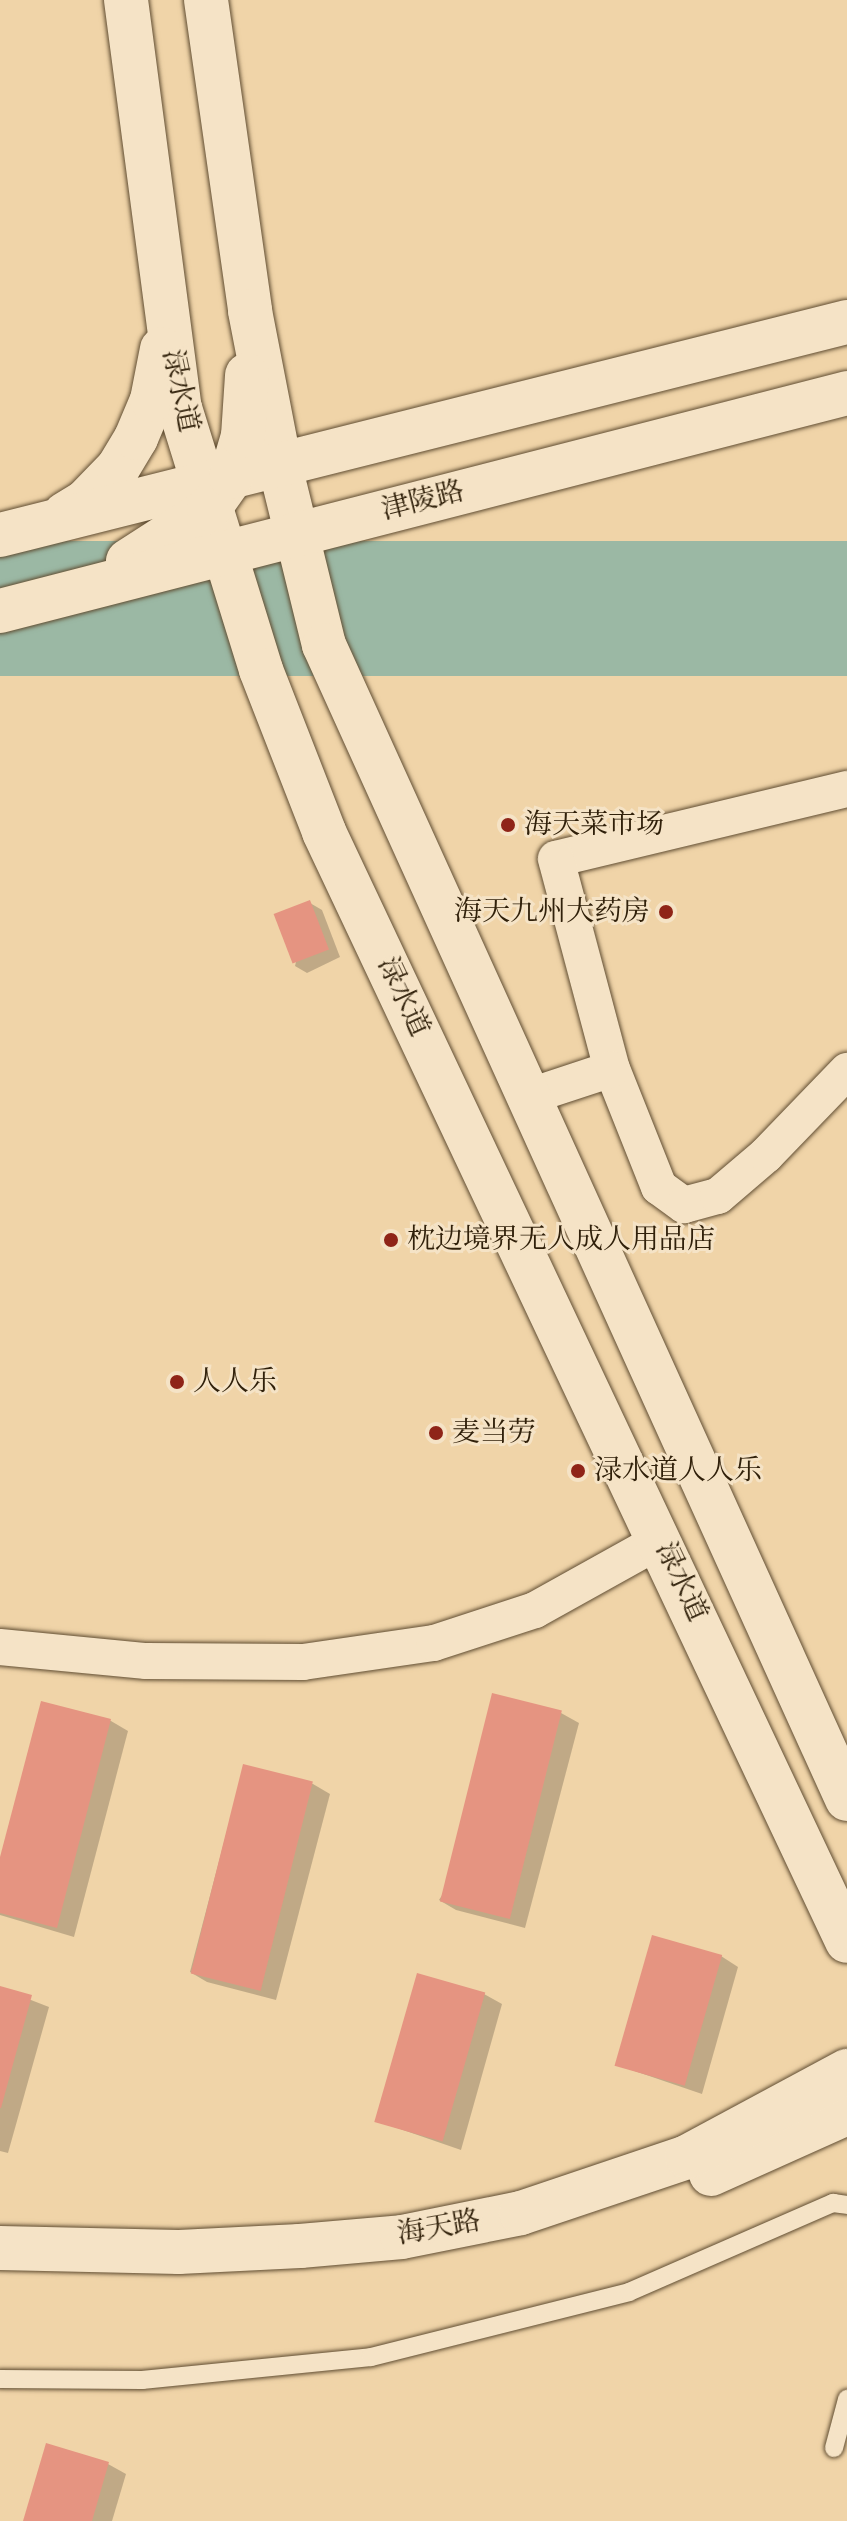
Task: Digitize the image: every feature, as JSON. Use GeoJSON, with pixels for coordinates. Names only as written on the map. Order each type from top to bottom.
{"type":"FeatureCollection","features":[{"type":"Feature","properties":{"kind":"street","name":"渌水道"},"geometry":{"type":"LineString","coordinates":[[126,0],[165,316],[180,408],[214,490],[221,551],[261,670],[324,832],[661,1540],[847,1941]]}},
{"type":"Feature","properties":{"kind":"street"},"geometry":{"type":"LineString","coordinates":[[206,0],[250,311],[280,466],[324,645],[847,1799]]}},
{"type":"Feature","properties":{"kind":"street"},"geometry":{"type":"LineString","coordinates":[[78,592],[214,490],[243,436],[250,311]]}},
{"type":"Feature","properties":{"kind":"street"},"geometry":{"type":"LineString","coordinates":[[49,523],[85,502],[118,468],[136,438],[152,400],[165,316]]}},
{"type":"Feature","properties":{"kind":"street"},"geometry":{"type":"LineString","coordinates":[[0,535],[214,490],[280,466],[847,322]]}},
{"type":"Feature","properties":{"kind":"street","name":"津陵路"},"geometry":{"type":"LineString","coordinates":[[0,611],[221,551],[847,393]]}},
{"type":"Feature","properties":{"kind":"street"},"geometry":{"type":"LineString","coordinates":[[847,789],[556,859],[612,1069],[659,1187],[684,1205],[718,1196],[766,1155],[847,1071]]}},
{"type":"Feature","properties":{"kind":"street"},"geometry":{"type":"LineString","coordinates":[[527,1097],[612,1069]]}},
{"type":"Feature","properties":{"kind":"street"},"geometry":{"type":"LineString","coordinates":[[0,1647],[146,1661],[303,1662],[434,1643],[535,1610],[661,1540]]}},
{"type":"Feature","properties":{"kind":"street","name":"海天路"},"geometry":{"type":"LineString","coordinates":[[0,2248],[179,2252],[300,2246],[402,2237],[521,2213],[687,2157],[847,2071]]}},
{"type":"Feature","properties":{"kind":"street","name":"海天路"},"geometry":{"type":"LineString","coordinates":[[0,2277],[283,2277],[389,2267],[505,2248],[691,2182],[847,2113]]}},
{"type":"Feature","properties":{"kind":"lane"},"geometry":{"type":"LineString","coordinates":[[0,2379],[142,2380],[371,2357],[629,2292],[822,2207],[847,2205]]}},
{"type":"Feature","properties":{"kind":"lane"},"geometry":{"type":"LineString","coordinates":[[834,2448],[847,2399]]}},
{"type":"Feature","properties":{"kind":"shaded area"},"geometry":{"type":"Polygon","coordinates":[[[0,541],[847,541],[847,676],[0,676],[0,541]]]}},
{"type":"Feature","properties":{"kind":"building"},"geometry":{"type":"Polygon","coordinates":[[[310,900],[329,949],[293,963],[274,914],[310,900]]]}},
{"type":"Feature","properties":{"kind":"building"},"geometry":{"type":"Polygon","coordinates":[[[492,1693],[562,1710],[510,1919],[440,1902],[492,1693]]]}},
{"type":"Feature","properties":{"kind":"building"},"geometry":{"type":"Polygon","coordinates":[[[41,1701],[111,1719],[57,1928],[0,1913],[0,1857],[41,1701]]]}},
{"type":"Feature","properties":{"kind":"building"},"geometry":{"type":"Polygon","coordinates":[[[243,1764],[313,1781],[261,1991],[191,1974],[243,1764]]]}},
{"type":"Feature","properties":{"kind":"building"},"geometry":{"type":"Polygon","coordinates":[[[652,1935],[722,1955],[685,2086],[615,2066],[652,1935]]]}},
{"type":"Feature","properties":{"kind":"building"},"geometry":{"type":"Polygon","coordinates":[[[417,1973],[485,1993],[443,2142],[374,2122],[417,1973]]]}},
{"type":"Feature","properties":{"kind":"building"},"geometry":{"type":"Polygon","coordinates":[[[0,1986],[32,1995],[1,2108],[0,2108],[0,1986]]]}},
{"type":"Feature","properties":{"kind":"building"},"geometry":{"type":"Polygon","coordinates":[[[46,2443],[109,2462],[92,2521],[23,2521],[46,2443]]]}},
{"type":"Feature","properties":{"kind":"place","name":"海天菜市场"},"geometry":{"type":"Point","coordinates":[508,825]}},
{"type":"Feature","properties":{"kind":"place","name":"海天九州大药房"},"geometry":{"type":"Point","coordinates":[666,912]}},
{"type":"Feature","properties":{"kind":"place","name":"枕边境界无人成人用品店"},"geometry":{"type":"Point","coordinates":[391,1240]}},
{"type":"Feature","properties":{"kind":"place","name":"人人乐"},"geometry":{"type":"Point","coordinates":[177,1382]}},
{"type":"Feature","properties":{"kind":"place","name":"麦当劳"},"geometry":{"type":"Point","coordinates":[436,1433]}},
{"type":"Feature","properties":{"kind":"place","name":"渌水道人人乐"},"geometry":{"type":"Point","coordinates":[578,1471]}}]}
